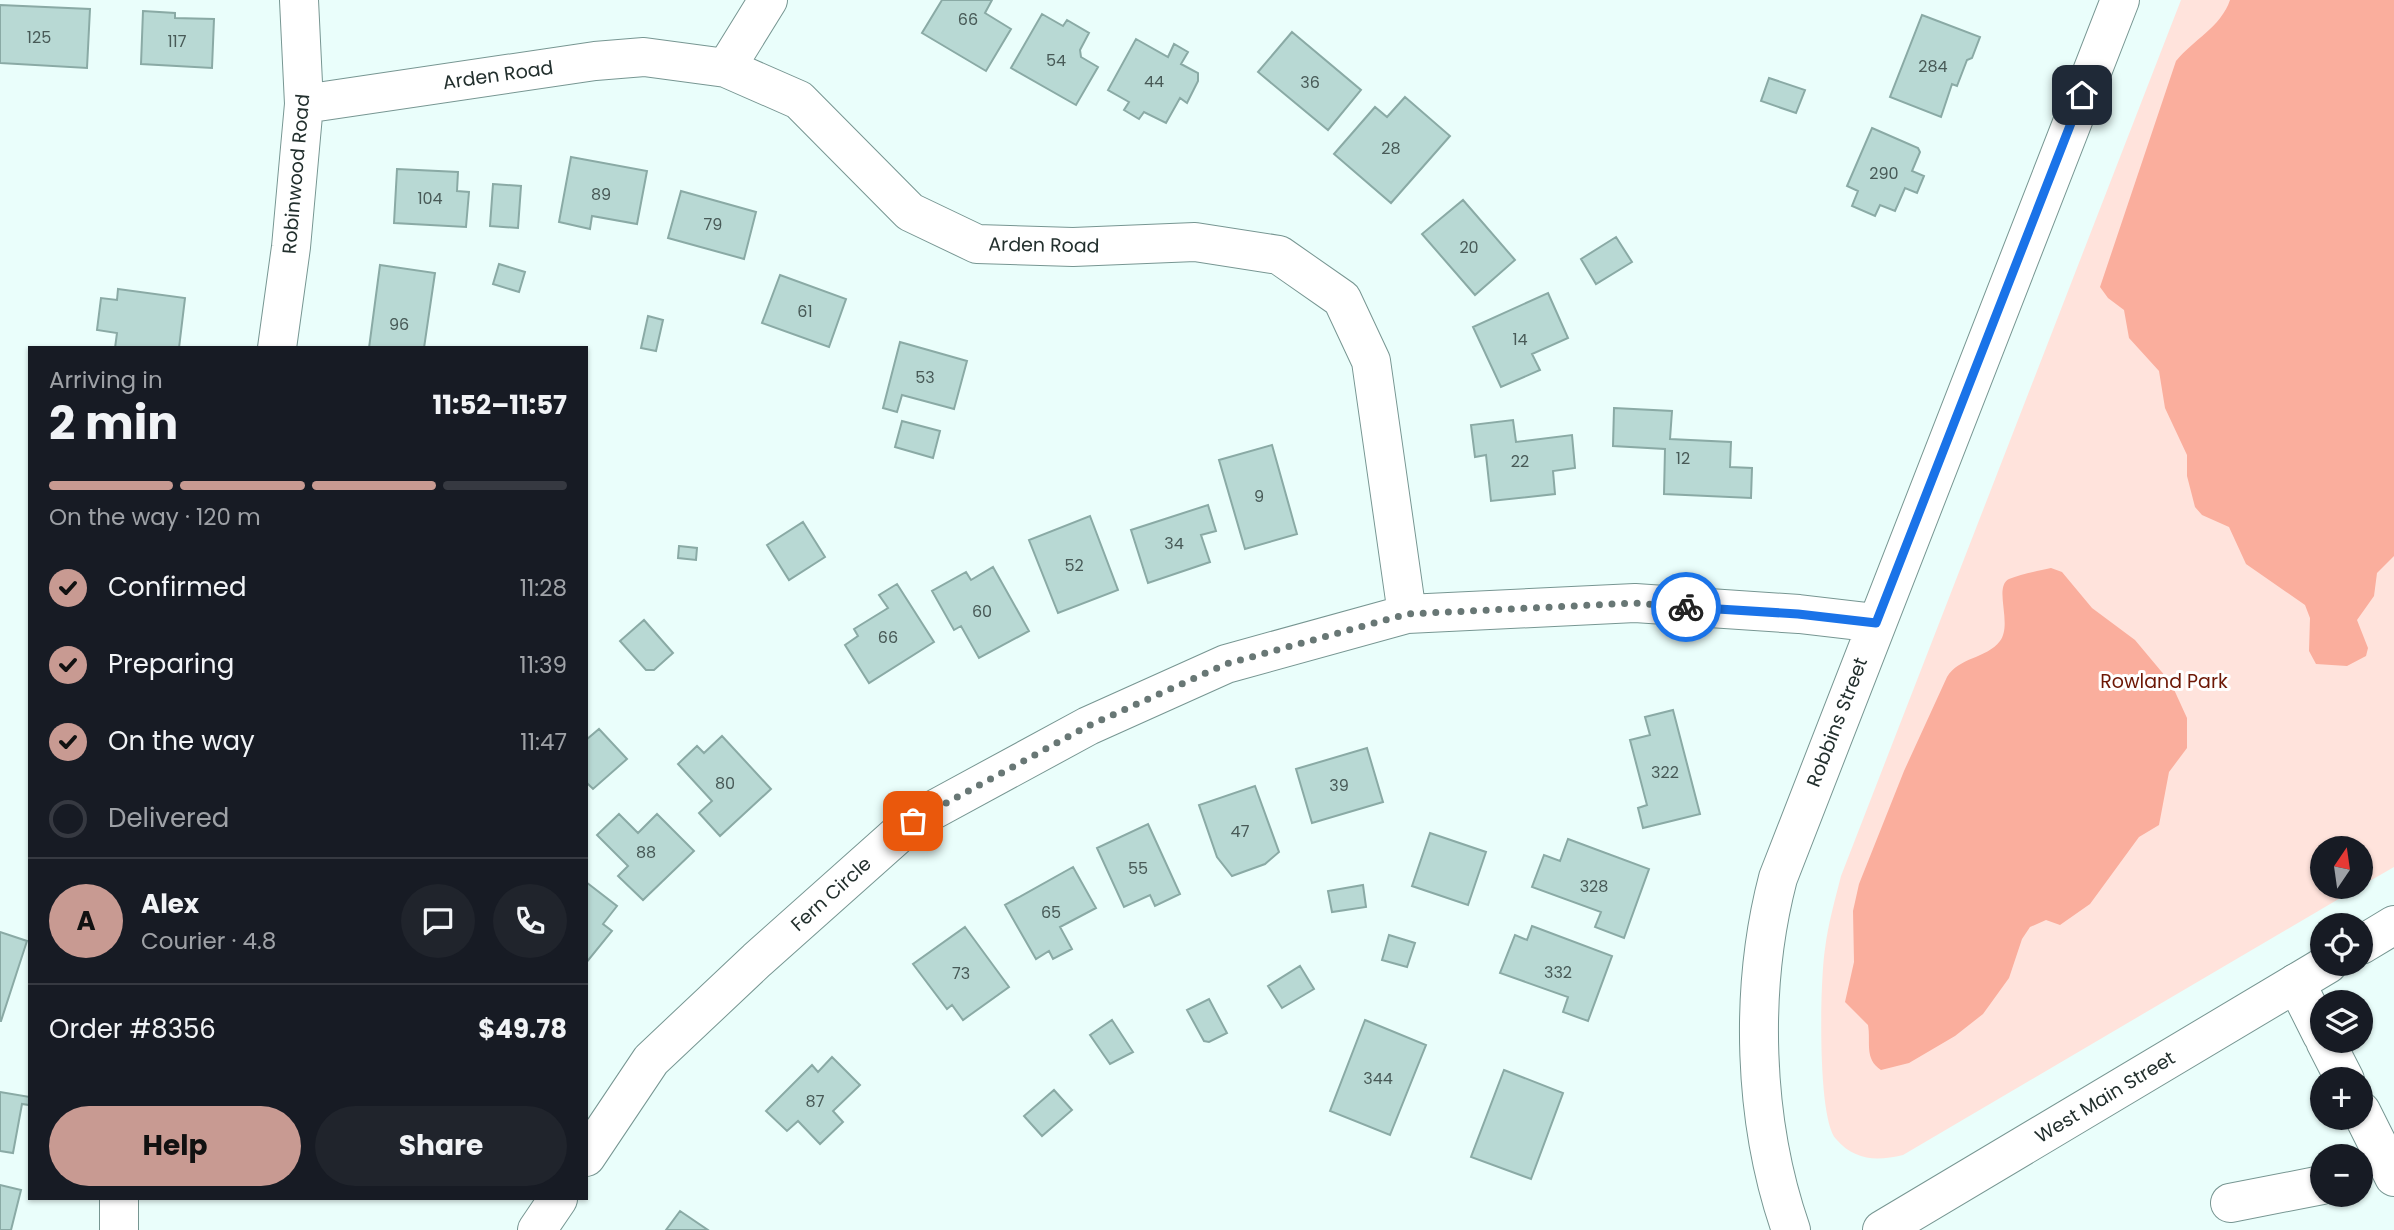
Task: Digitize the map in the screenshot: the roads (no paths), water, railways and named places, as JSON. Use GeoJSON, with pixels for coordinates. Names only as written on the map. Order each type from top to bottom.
{"type":"FeatureCollection","features":[{"type":"Feature","properties":{"kind":"street","name":"Robinwood Road"},"geometry":{"type":"LineString","coordinates":[[277,346],[291,247],[304,104],[299,0]]}},
{"type":"Feature","properties":{"kind":"street"},"geometry":{"type":"LineString","coordinates":[[726,68],[768,0]]}},
{"type":"Feature","properties":{"kind":"street","name":"Robbins Street"},"geometry":{"type":"LineString","coordinates":[[1791,1230],[1775,1172],[1763,1087],[1760,1029],[1765,947],[1778,878],[2120,0]]}},
{"type":"Feature","properties":{"kind":"street","name":"Arden Road"},"geometry":{"type":"LineString","coordinates":[[304,104],[595,61],[644,57],[726,68],[799,100],[910,212],[977,244],[1073,247],[1195,242],[1279,255],[1342,299],[1371,361],[1407,614]]}},
{"type":"Feature","properties":{"kind":"street","name":"Fern Circle"},"geometry":{"type":"LineString","coordinates":[[588,1154],[651,1060],[757,960],[913,821],[1088,726],[1226,664],[1407,614],[1635,603],[1798,614],[1876,623]]}},
{"type":"Feature","properties":{"kind":"street"},"geometry":{"type":"LineString","coordinates":[[2373,938],[2394,925]]}},
{"type":"Feature","properties":{"kind":"street","name":"West Main Street"},"geometry":{"type":"LineString","coordinates":[[1882,1230],[2310,975]]}},
{"type":"Feature","properties":{"kind":"street"},"geometry":{"type":"LineString","coordinates":[[2367,1130],[2382,1175]]}},
{"type":"Feature","properties":{"kind":"street"},"geometry":{"type":"LineString","coordinates":[[2230,1203],[2310,1187]]}},
{"type":"Feature","properties":{"kind":"street"},"geometry":{"type":"LineString","coordinates":[[119,1200],[119,1230]]}},
{"type":"Feature","properties":{"kind":"street"},"geometry":{"type":"LineString","coordinates":[[537,1230],[557,1200]]}},
{"type":"Feature","properties":{"kind":"park label","name":"Rowland Park"},"geometry":{"type":"Point","coordinates":[2164,681]}}]}
